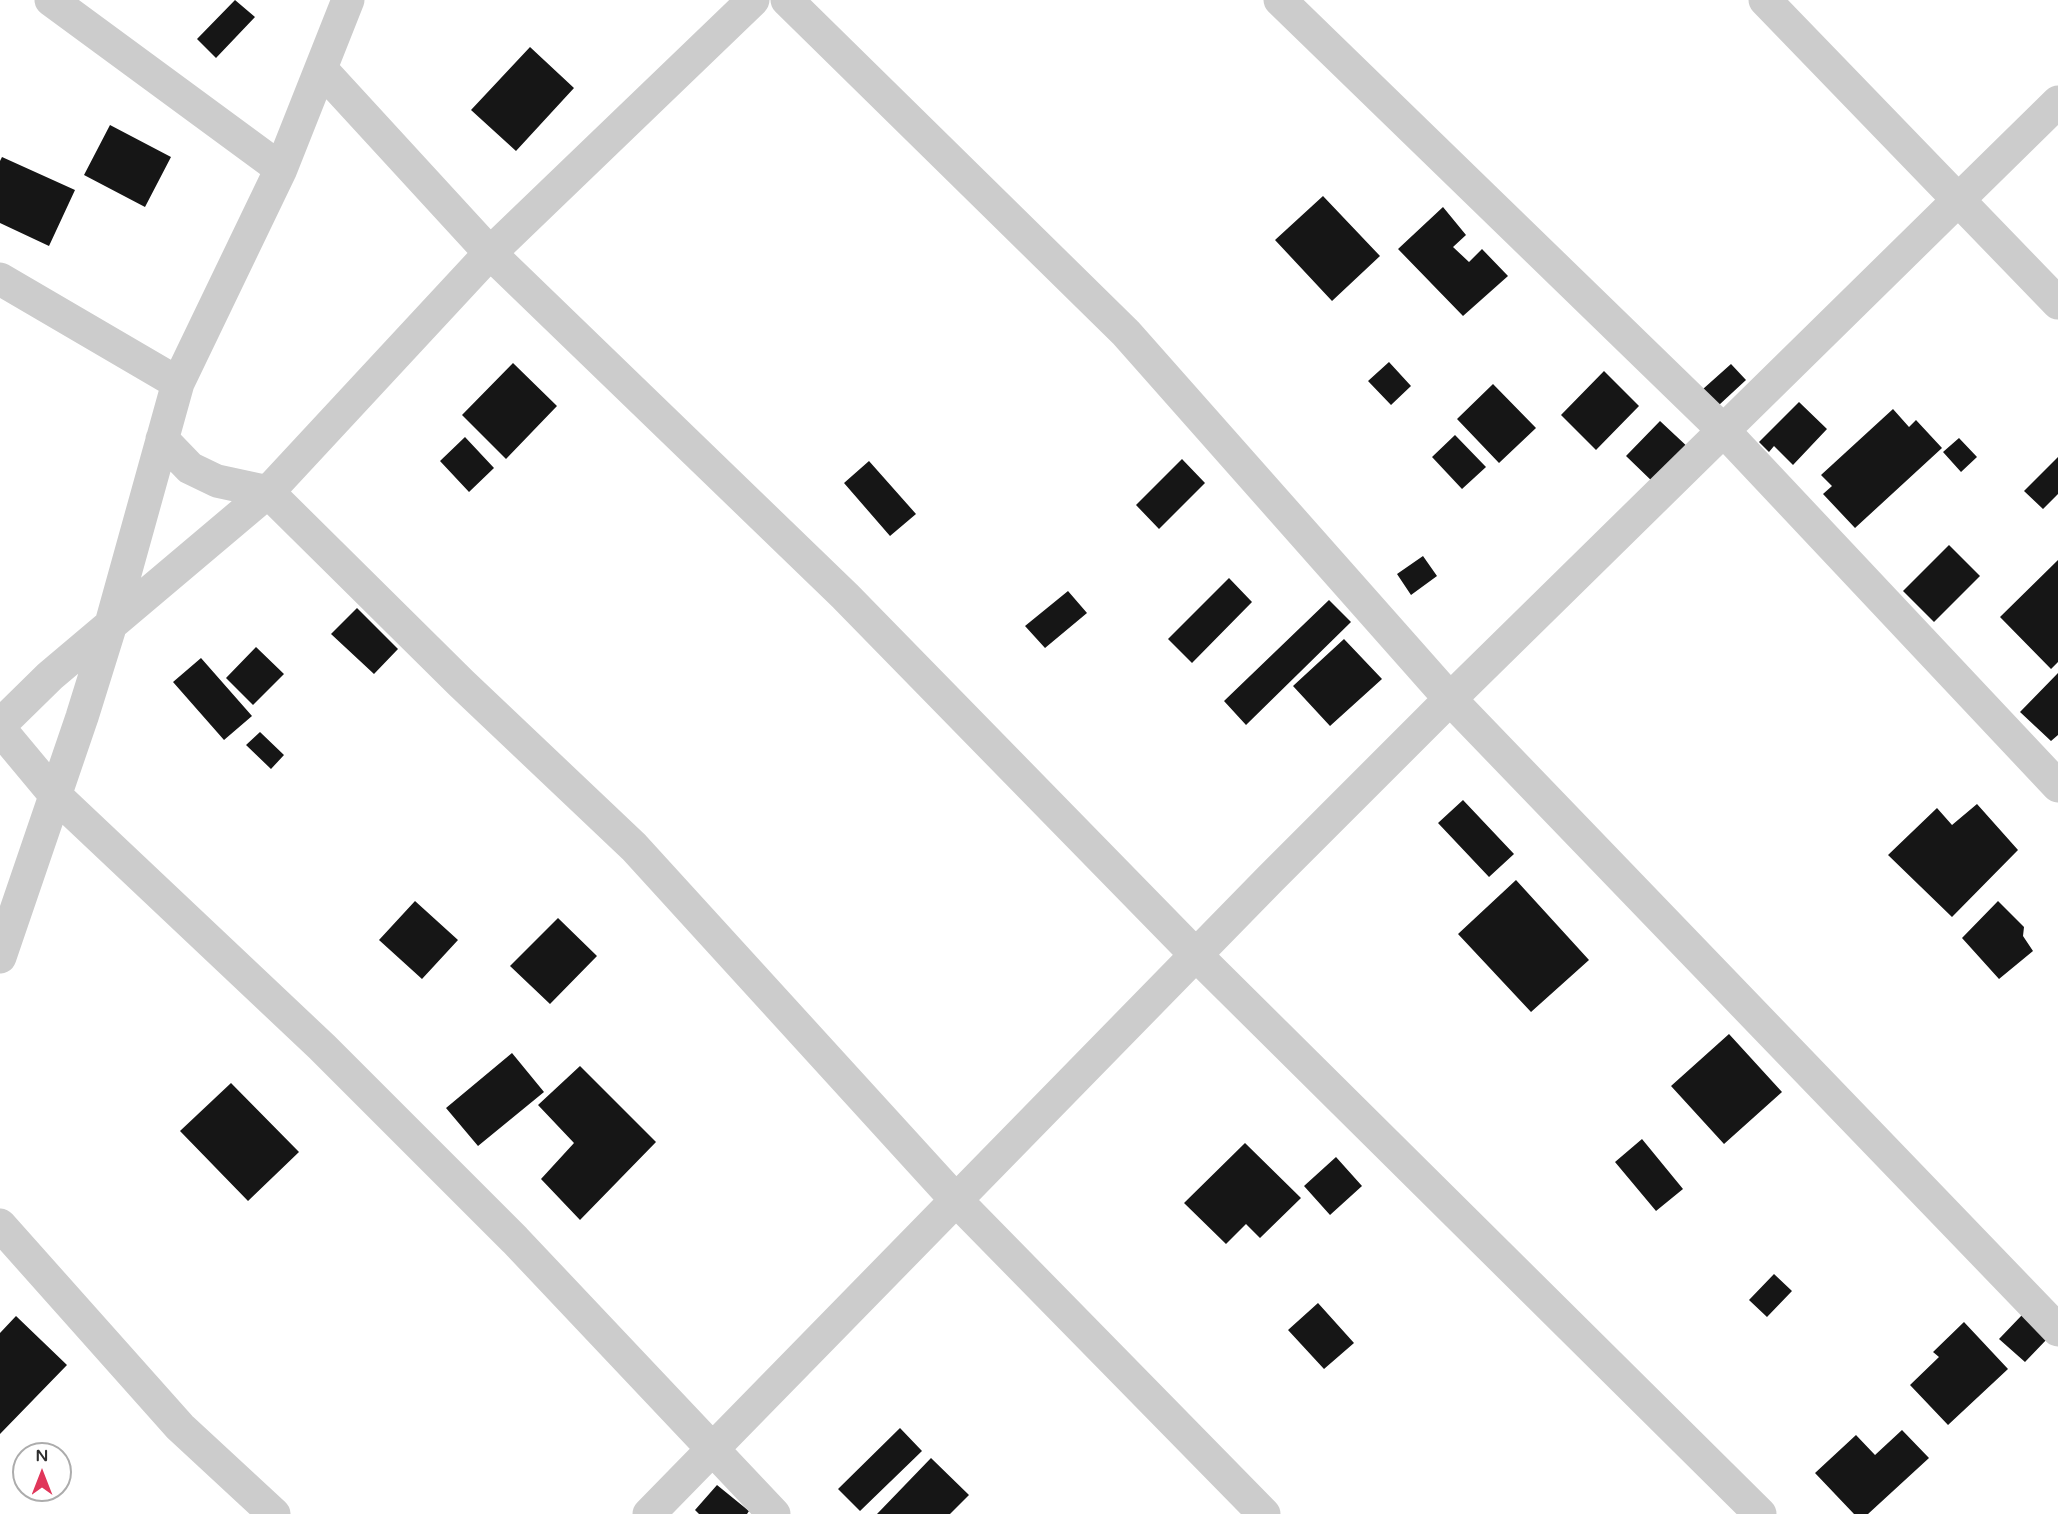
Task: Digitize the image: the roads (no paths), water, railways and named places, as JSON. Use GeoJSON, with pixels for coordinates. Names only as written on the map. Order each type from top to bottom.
{"type":"FeatureCollection","features":[{"type":"Feature","properties":{"kind":"street"},"geometry":{"type":"LineString","coordinates":[[51,0],[281,169]]}},
{"type":"Feature","properties":{"kind":"street"},"geometry":{"type":"LineString","coordinates":[[0,957],[56,795],[111,624],[178,383],[281,169],[348,0]]}},
{"type":"Feature","properties":{"kind":"street"},"geometry":{"type":"LineString","coordinates":[[753,0],[490,253],[268,492],[50,676],[0,727],[56,795],[322,1047],[515,1240],[774,1514]]}},
{"type":"Feature","properties":{"kind":"street"},"geometry":{"type":"LineString","coordinates":[[786,0],[1126,333],[1450,699],[2058,1330]]}},
{"type":"Feature","properties":{"kind":"street"},"geometry":{"type":"LineString","coordinates":[[1280,0],[1724,431],[2058,786]]}},
{"type":"Feature","properties":{"kind":"street"},"geometry":{"type":"LineString","coordinates":[[1765,0],[2058,303]]}},
{"type":"Feature","properties":{"kind":"street"},"geometry":{"type":"LineString","coordinates":[[321,69],[490,253],[845,597],[1196,955],[1760,1514]]}},
{"type":"Feature","properties":{"kind":"street"},"geometry":{"type":"LineString","coordinates":[[649,1514],[1450,699],[2058,102]]}},
{"type":"Feature","properties":{"kind":"street"},"geometry":{"type":"LineString","coordinates":[[0,279],[178,383]]}},
{"type":"Feature","properties":{"kind":"street"},"geometry":{"type":"LineString","coordinates":[[162,439],[190,468],[217,482],[268,492],[461,683],[634,847],[956,1200],[1264,1514]]}},
{"type":"Feature","properties":{"kind":"street"},"geometry":{"type":"LineString","coordinates":[[0,1225],[180,1427],[274,1514]]}}]}
